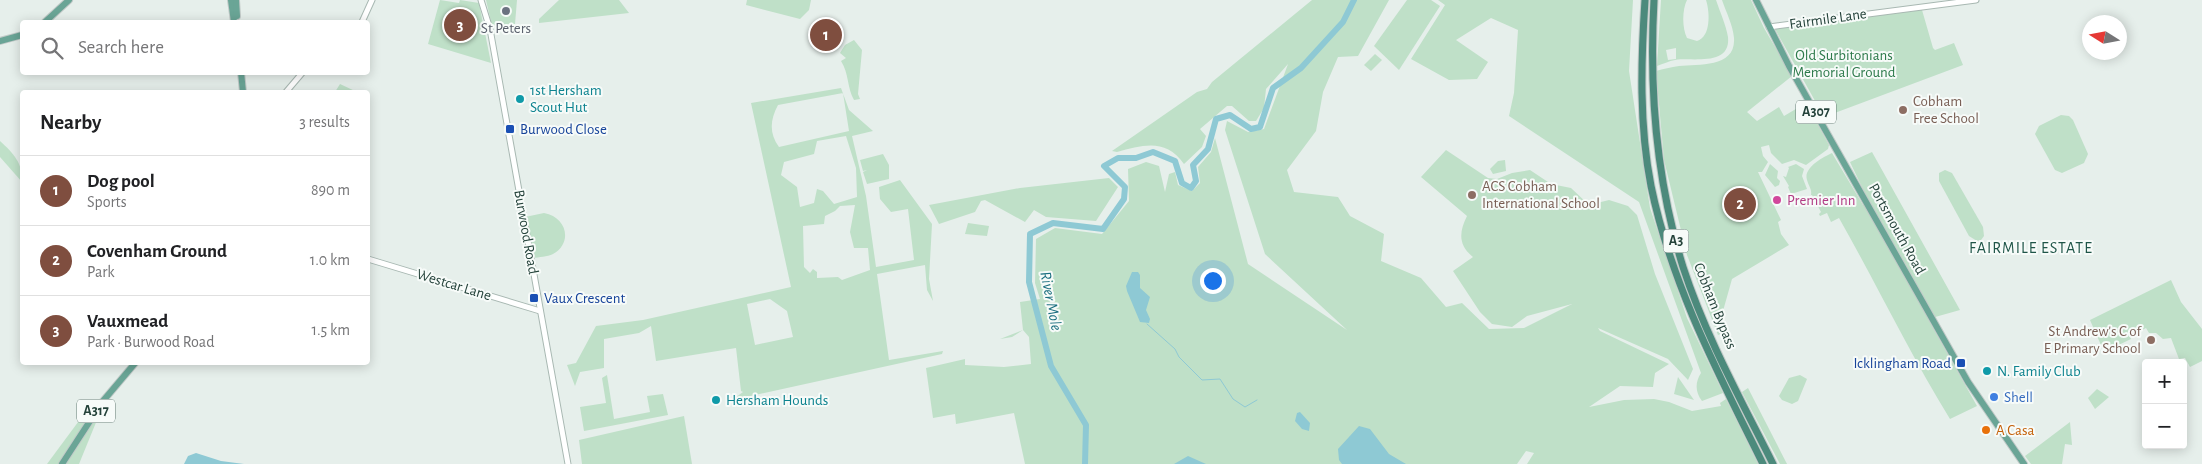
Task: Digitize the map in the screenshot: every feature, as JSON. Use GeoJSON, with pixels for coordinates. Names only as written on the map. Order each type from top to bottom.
{"type":"FeatureCollection","features":[{"type":"Feature","properties":{"kind":"highway","name":"Cobham Bypass"},"geometry":{"type":"LineString","coordinates":[[1645,0],[1642,52],[1643,120],[1651,186],[1675,272],[1710,355],[1762,464]]}},
{"type":"Feature","properties":{"kind":"highway","name":"Cobham Bypass"},"geometry":{"type":"LineString","coordinates":[[1654,0],[1651,53],[1652,103],[1664,192],[1675,238],[1684,268],[1707,326],[1773,464]]}},
{"type":"Feature","properties":{"kind":"main road"},"geometry":{"type":"LineString","coordinates":[[47,20],[69,0]]}},
{"type":"Feature","properties":{"kind":"main road"},"geometry":{"type":"LineString","coordinates":[[231,0],[235,20]]}},
{"type":"Feature","properties":{"kind":"main road"},"geometry":{"type":"LineString","coordinates":[[235,20],[236,0]]}},
{"type":"Feature","properties":{"kind":"main road","name":"Portsmouth Road"},"geometry":{"type":"LineString","coordinates":[[1756,0],[1769,28],[1968,382],[2024,464]]}},
{"type":"Feature","properties":{"kind":"main road"},"geometry":{"type":"LineString","coordinates":[[0,41],[20,36]]}},
{"type":"Feature","properties":{"kind":"main road"},"geometry":{"type":"LineString","coordinates":[[241,75],[243,90]]}},
{"type":"Feature","properties":{"kind":"main road","name":"A317"},"geometry":{"type":"LineString","coordinates":[[62,464],[103,401],[133,365]]}},
{"type":"Feature","properties":{"kind":"street"},"geometry":{"type":"LineString","coordinates":[[363,20],[372,0]]}},
{"type":"Feature","properties":{"kind":"street","name":"Burwood Road"},"geometry":{"type":"LineString","coordinates":[[481,0],[490,29],[568,464]]}},
{"type":"Feature","properties":{"kind":"street","name":"Fairmile Lane"},"geometry":{"type":"LineString","coordinates":[[1769,28],[1976,0]]}},
{"type":"Feature","properties":{"kind":"street"},"geometry":{"type":"LineString","coordinates":[[288,90],[301,75]]}},
{"type":"Feature","properties":{"kind":"street","name":"Westcar Lane"},"geometry":{"type":"LineString","coordinates":[[370,260],[540,311]]}},
{"type":"Feature","properties":{"kind":"green space"},"geometry":{"type":"Polygon","coordinates":[[[440,0],[459,3],[460,0],[479,3],[491,63],[428,44],[440,0]]]}},
{"type":"Feature","properties":{"kind":"green space"},"geometry":{"type":"Polygon","coordinates":[[[486,0],[517,0],[515,24],[492,26],[486,0]]]}},
{"type":"Feature","properties":{"kind":"green space"},"geometry":{"type":"Polygon","coordinates":[[[559,0],[619,0],[629,13],[539,23],[539,19],[559,0]]]}},
{"type":"Feature","properties":{"kind":"green space"},"geometry":{"type":"Polygon","coordinates":[[[747,0],[811,0],[809,10],[800,19],[746,5],[747,0]]]}},
{"type":"Feature","properties":{"kind":"green space"},"geometry":{"type":"Polygon","coordinates":[[[1312,0],[1389,0],[1358,56],[1338,57],[1323,92],[1316,131],[1287,170],[1294,192],[1338,197],[1350,216],[1384,234],[1381,261],[1421,278],[1446,307],[1462,303],[1489,329],[1524,328],[1572,304],[1527,316],[1512,327],[1492,324],[1480,312],[1453,271],[1473,257],[1465,248],[1461,238],[1462,227],[1467,216],[1421,177],[1446,150],[1488,178],[1497,179],[1512,173],[1530,170],[1551,184],[1571,188],[1589,205],[1609,200],[1628,206],[1637,215],[1655,274],[1693,369],[1688,380],[1668,359],[1598,328],[1600,331],[1669,364],[1655,373],[1653,387],[1620,386],[1589,407],[1624,400],[1654,399],[1669,402],[1692,411],[1721,406],[1720,403],[1726,399],[1758,464],[1527,464],[1534,453],[1526,451],[1517,464],[1025,464],[1014,413],[956,424],[955,414],[933,418],[926,368],[965,359],[965,365],[1004,367],[1031,364],[1029,337],[1023,330],[1020,302],[1040,299],[1035,283],[1036,239],[1055,228],[1102,234],[1129,201],[1128,169],[1146,162],[1159,166],[1165,192],[1169,174],[1175,172],[1178,185],[1192,191],[1200,183],[1198,167],[1211,152],[1215,138],[1248,264],[1347,330],[1265,254],[1225,130],[1227,121],[1248,132],[1264,129],[1288,64],[1266,89],[1264,108],[1256,121],[1249,121],[1232,106],[1227,106],[1200,129],[1206,136],[1202,147],[1184,164],[1170,150],[1162,147],[1145,146],[1117,152],[1112,151],[1197,92],[1207,89],[1212,82],[1312,0]]]}},
{"type":"Feature","properties":{"kind":"green space"},"geometry":{"type":"Polygon","coordinates":[[[1407,0],[1431,0],[1440,6],[1399,70],[1374,46],[1407,0]]]}},
{"type":"Feature","properties":{"kind":"green space"},"geometry":{"type":"Polygon","coordinates":[[[1438,0],[1633,0],[1629,71],[1650,208],[1687,318],[1723,393],[1702,401],[1698,394],[1697,383],[1701,373],[1639,202],[1509,116],[1514,93],[1518,30],[1491,18],[1456,40],[1488,62],[1477,79],[1449,80],[1411,59],[1445,5],[1438,0]]]}},
{"type":"Feature","properties":{"kind":"green space"},"geometry":{"type":"Polygon","coordinates":[[[1661,0],[1687,0],[1683,14],[1684,29],[1687,38],[1697,41],[1702,39],[1707,29],[1709,17],[1706,0],[1716,0],[1728,37],[1727,46],[1723,53],[1709,59],[1675,60],[1657,66],[1661,0]],[[1676,48],[1666,50],[1668,60],[1676,59],[1676,48]]]}},
{"type":"Feature","properties":{"kind":"green space"},"geometry":{"type":"Polygon","coordinates":[[[1722,0],[1751,0],[1764,28],[1792,76],[1747,112],[1757,121],[1779,107],[1784,116],[1806,103],[1829,145],[1828,149],[1806,165],[1794,160],[1782,164],[1771,153],[1769,145],[1761,147],[1763,156],[1768,162],[1762,172],[1758,172],[1781,220],[1778,222],[1781,234],[1789,245],[1732,279],[1723,311],[1723,333],[1718,335],[1687,255],[1664,160],[1656,71],[1676,66],[1706,64],[1723,60],[1729,55],[1733,48],[1734,38],[1731,23],[1722,0]]]}},
{"type":"Feature","properties":{"kind":"green space","name":"Old Surbitonians Memorial Ground"},"geometry":{"type":"Polygon","coordinates":[[[1922,10],[1933,48],[1935,50],[1954,43],[1963,65],[1824,117],[1775,29],[1922,10]]]}},
{"type":"Feature","properties":{"kind":"green space"},"geometry":{"type":"Polygon","coordinates":[[[854,40],[862,50],[858,94],[860,99],[854,100],[841,61],[846,58],[840,53],[845,45],[854,40]]]}},
{"type":"Feature","properties":{"kind":"green space"},"geometry":{"type":"Polygon","coordinates":[[[1375,54],[1382,60],[1371,71],[1364,65],[1375,54]]]}},
{"type":"Feature","properties":{"kind":"green space"},"geometry":{"type":"Polygon","coordinates":[[[340,84],[353,90],[336,90],[340,84]]]}},
{"type":"Feature","properties":{"kind":"green space"},"geometry":{"type":"Polygon","coordinates":[[[841,88],[843,93],[778,105],[773,116],[772,132],[779,147],[849,131],[843,94],[849,110],[873,131],[852,136],[866,196],[876,267],[914,260],[908,209],[891,212],[880,199],[879,187],[900,180],[932,224],[929,279],[933,301],[927,290],[925,265],[877,274],[889,360],[943,351],[942,354],[732,400],[743,392],[741,391],[736,348],[656,361],[651,326],[639,333],[604,339],[604,368],[580,372],[575,386],[567,365],[576,363],[596,326],[643,320],[791,287],[751,103],[841,88]],[[846,136],[817,141],[814,154],[784,162],[781,175],[797,187],[800,207],[814,203],[817,189],[823,191],[834,204],[857,197],[856,168],[846,136]],[[855,205],[840,206],[825,216],[824,224],[803,226],[804,267],[810,273],[813,269],[817,272],[817,278],[838,277],[842,280],[870,270],[868,248],[854,248],[850,232],[855,205]],[[770,299],[747,304],[755,345],[793,337],[787,311],[770,299]]]}},
{"type":"Feature","properties":{"kind":"green space"},"geometry":{"type":"Polygon","coordinates":[[[2061,115],[2069,116],[2073,120],[2088,154],[2084,163],[2062,173],[2055,170],[2035,134],[2039,126],[2061,115]]]}},
{"type":"Feature","properties":{"kind":"green space"},"geometry":{"type":"Polygon","coordinates":[[[0,141],[19,164],[20,180],[0,157],[0,141]]]}},
{"type":"Feature","properties":{"kind":"green space"},"geometry":{"type":"Polygon","coordinates":[[[1872,152],[1960,310],[1928,319],[1977,406],[1950,419],[1921,370],[1839,218],[1831,222],[1827,213],[1820,216],[1821,212],[1811,195],[1811,189],[1807,180],[1808,171],[1824,157],[1832,153],[1863,205],[1869,202],[1850,162],[1872,152]]]}},
{"type":"Feature","properties":{"kind":"green space"},"geometry":{"type":"Polygon","coordinates":[[[883,154],[889,165],[889,179],[867,184],[863,172],[867,170],[863,171],[860,160],[883,154]]]}},
{"type":"Feature","properties":{"kind":"green space"},"geometry":{"type":"Polygon","coordinates":[[[1505,160],[1506,171],[1493,174],[1490,169],[1498,161],[1505,160]]]}},
{"type":"Feature","properties":{"kind":"green space"},"geometry":{"type":"Polygon","coordinates":[[[1770,164],[1778,171],[1777,178],[1780,181],[1779,185],[1775,187],[1765,175],[1770,164]]]}},
{"type":"Feature","properties":{"kind":"green space"},"geometry":{"type":"Polygon","coordinates":[[[1796,164],[1804,169],[1802,176],[1807,189],[1791,194],[1783,176],[1786,177],[1788,167],[1796,164]]]}},
{"type":"Feature","properties":{"kind":"green space"},"geometry":{"type":"Polygon","coordinates":[[[1945,170],[1952,173],[1983,227],[1984,236],[1981,240],[1977,241],[1969,236],[1939,181],[1939,173],[1945,170]]]}},
{"type":"Feature","properties":{"kind":"green space"},"geometry":{"type":"Polygon","coordinates":[[[1109,178],[1118,187],[1096,221],[1046,217],[1034,210],[1025,222],[985,200],[981,201],[975,212],[939,224],[929,205],[1020,188],[1109,178]]]}},
{"type":"Feature","properties":{"kind":"green space"},"geometry":{"type":"Polygon","coordinates":[[[544,213],[552,215],[558,220],[565,231],[565,237],[563,244],[553,254],[533,258],[525,217],[544,213]]]}},
{"type":"Feature","properties":{"kind":"green space"},"geometry":{"type":"Polygon","coordinates":[[[968,223],[989,226],[987,236],[965,234],[968,223]]]}},
{"type":"Feature","properties":{"kind":"green space","name":"St Andrew's C of E Primary School"},"geometry":{"type":"Polygon","coordinates":[[[2171,280],[2181,302],[2202,329],[2202,361],[2190,367],[2187,359],[2179,359],[2171,338],[2163,339],[2156,333],[2149,333],[2146,328],[2130,336],[2131,339],[2104,352],[2090,320],[2171,280]]]}},
{"type":"Feature","properties":{"kind":"green space"},"geometry":{"type":"Polygon","coordinates":[[[1023,330],[1012,337],[1000,339],[1023,330]]]}},
{"type":"Feature","properties":{"kind":"green space"},"geometry":{"type":"Polygon","coordinates":[[[607,375],[614,419],[650,412],[647,396],[663,394],[668,415],[584,431],[580,407],[606,403],[602,378],[607,375]]]}},
{"type":"Feature","properties":{"kind":"green space"},"geometry":{"type":"Polygon","coordinates":[[[1800,375],[1807,379],[1798,401],[1792,404],[1782,400],[1779,396],[1789,378],[1800,375]]]}},
{"type":"Feature","properties":{"kind":"green space"},"geometry":{"type":"Polygon","coordinates":[[[1678,377],[1694,400],[1674,394],[1678,377]]]}},
{"type":"Feature","properties":{"kind":"green space"},"geometry":{"type":"Polygon","coordinates":[[[1748,388],[1787,464],[1780,464],[1742,392],[1748,388]]]}},
{"type":"Feature","properties":{"kind":"green space"},"geometry":{"type":"Polygon","coordinates":[[[2097,389],[2109,397],[2095,409],[2088,398],[2097,389]]]}},
{"type":"Feature","properties":{"kind":"green space"},"geometry":{"type":"Polygon","coordinates":[[[87,410],[97,420],[79,464],[47,464],[87,410]]]}},
{"type":"Feature","properties":{"kind":"green space"},"geometry":{"type":"Polygon","coordinates":[[[684,416],[692,464],[582,464],[579,440],[684,416]]]}},
{"type":"Feature","properties":{"kind":"green space"},"geometry":{"type":"Polygon","coordinates":[[[2070,422],[2072,445],[2065,444],[2062,464],[2031,464],[2025,456],[2070,422]]]}},
{"type":"Feature","properties":{"kind":"water"},"geometry":{"type":"Polygon","coordinates":[[[1132,272],[1138,272],[1140,275],[1140,288],[1150,297],[1146,310],[1150,319],[1149,323],[1140,322],[1127,291],[1126,286],[1132,272]]]}},
{"type":"Feature","properties":{"kind":"water"},"geometry":{"type":"Polygon","coordinates":[[[1300,412],[1310,423],[1309,431],[1302,429],[1295,421],[1297,413],[1300,412]]]}},
{"type":"Feature","properties":{"kind":"water"},"geometry":{"type":"Polygon","coordinates":[[[1359,426],[1370,429],[1389,454],[1406,464],[1342,464],[1339,460],[1338,449],[1359,426]]]}},
{"type":"Feature","properties":{"kind":"water"},"geometry":{"type":"Polygon","coordinates":[[[196,453],[221,461],[244,464],[184,464],[188,456],[196,453]]]}},
{"type":"Feature","properties":{"kind":"water"},"geometry":{"type":"Polygon","coordinates":[[[1188,456],[1206,464],[1174,464],[1188,456]]]}},
{"type":"Feature","properties":{"kind":"waterway","name":"River Mole"},"geometry":{"type":"LineString","coordinates":[[1085,464],[1086,425],[1051,366],[1029,282],[1030,234],[1053,223],[1103,229],[1124,199],[1125,187],[1104,166],[1118,158],[1136,158],[1153,152],[1175,161],[1182,183],[1191,188],[1196,181],[1193,165],[1208,149],[1216,119],[1230,115],[1251,129],[1260,127],[1273,88],[1301,68],[1343,22],[1354,0]]}},
{"type":"Feature","properties":{"kind":"waterway"},"geometry":{"type":"LineString","coordinates":[[1147,324],[1175,349],[1179,357],[1202,380],[1220,379],[1233,399],[1245,407],[1257,400]]}},
{"type":"Feature","properties":{"kind":"place","name":"St Peters"},"geometry":{"type":"Point","coordinates":[506,11]}},
{"type":"Feature","properties":{"kind":"place","name":"Vauxmead"},"geometry":{"type":"Point","coordinates":[460,25]}},
{"type":"Feature","properties":{"kind":"place","name":"Dog pool"},"geometry":{"type":"Point","coordinates":[826,35]}},
{"type":"Feature","properties":{"kind":"place","name":"1st Hersham Scout Hut"},"geometry":{"type":"Point","coordinates":[520,99]}},
{"type":"Feature","properties":{"kind":"place","name":"Cobham Free School"},"geometry":{"type":"Point","coordinates":[1903,110]}},
{"type":"Feature","properties":{"kind":"place","name":"Burwood Close"},"geometry":{"type":"Point","coordinates":[510,129]}},
{"type":"Feature","properties":{"kind":"place","name":"ACS Cobham International School"},"geometry":{"type":"Point","coordinates":[1472,195]}},
{"type":"Feature","properties":{"kind":"place","name":"Premier Inn"},"geometry":{"type":"Point","coordinates":[1777,200]}},
{"type":"Feature","properties":{"kind":"place","name":"Covenham Ground"},"geometry":{"type":"Point","coordinates":[1740,204]}},
{"type":"Feature","properties":{"kind":"place","name":"Vaux Crescent"},"geometry":{"type":"Point","coordinates":[534,298]}},
{"type":"Feature","properties":{"kind":"place","name":"St Andrew's C of E Primary School"},"geometry":{"type":"Point","coordinates":[2151,340]}},
{"type":"Feature","properties":{"kind":"place","name":"Icklingham Road"},"geometry":{"type":"Point","coordinates":[1961,363]}},
{"type":"Feature","properties":{"kind":"place","name":"N. Family Club"},"geometry":{"type":"Point","coordinates":[1987,371]}},
{"type":"Feature","properties":{"kind":"place","name":"Shell"},"geometry":{"type":"Point","coordinates":[1994,397]}},
{"type":"Feature","properties":{"kind":"place","name":"Hersham Hounds"},"geometry":{"type":"Point","coordinates":[716,400]}},
{"type":"Feature","properties":{"kind":"place","name":"A Casa"},"geometry":{"type":"Point","coordinates":[1986,430]}},
{"type":"Feature","properties":{"kind":"district","name":"FAIRMILE ESTATE"},"geometry":{"type":"Point","coordinates":[2031,248]}}]}
